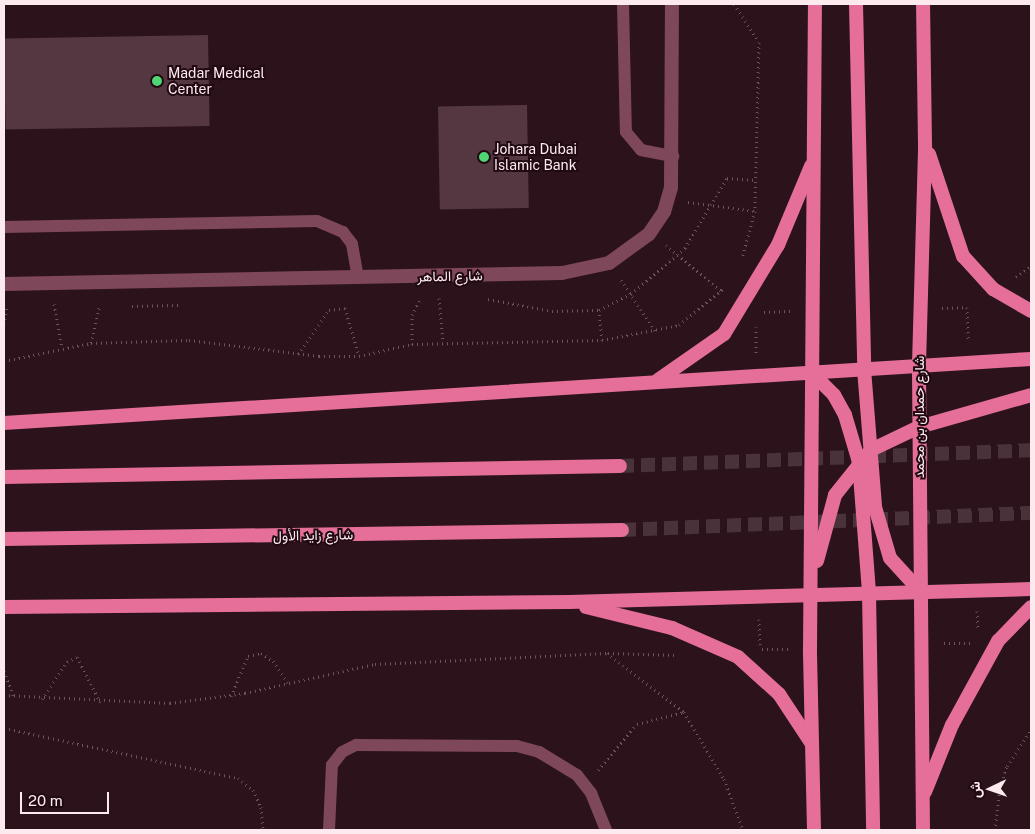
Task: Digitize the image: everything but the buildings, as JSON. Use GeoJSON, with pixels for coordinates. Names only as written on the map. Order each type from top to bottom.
{"type":"FeatureCollection","features":[{"type":"Feature","properties":{"kind":"main road"},"geometry":{"type":"LineString","coordinates":[[814,830],[810,649],[815,4]]}},
{"type":"Feature","properties":{"kind":"main road"},"geometry":{"type":"LineString","coordinates":[[856,4],[864,369],[871,450],[881,536],[890,558],[920,591]]}},
{"type":"Feature","properties":{"kind":"main road","name":"شارع حمدان بن محمد"},"geometry":{"type":"LineString","coordinates":[[923,4],[925,144],[919,308],[923,830]]}},
{"type":"Feature","properties":{"kind":"main road"},"geometry":{"type":"LineString","coordinates":[[925,144],[964,256],[993,289],[1031,312]]}},
{"type":"Feature","properties":{"kind":"main road"},"geometry":{"type":"LineString","coordinates":[[655,381],[724,334],[778,245],[814,158]]}},
{"type":"Feature","properties":{"kind":"main road"},"geometry":{"type":"LineString","coordinates":[[4,423],[1031,359]]}},
{"type":"Feature","properties":{"kind":"main road"},"geometry":{"type":"LineString","coordinates":[[812,373],[834,395],[845,414],[859,462],[869,593],[874,830]]}},
{"type":"Feature","properties":{"kind":"main road"},"geometry":{"type":"LineString","coordinates":[[811,594],[826,515],[845,478],[871,450],[919,427],[1031,395]]}},
{"type":"Feature","properties":{"kind":"main road"},"geometry":{"type":"LineString","coordinates":[[4,477],[620,466]]}},
{"type":"Feature","properties":{"kind":"main road","name":"شارع زايد الأول"},"geometry":{"type":"LineString","coordinates":[[4,539],[622,530]]}},
{"type":"Feature","properties":{"kind":"main road"},"geometry":{"type":"LineString","coordinates":[[4,607],[568,602],[1031,589]]}},
{"type":"Feature","properties":{"kind":"main road"},"geometry":{"type":"LineString","coordinates":[[568,602],[672,628],[738,657],[779,694],[812,744]]}},
{"type":"Feature","properties":{"kind":"main road"},"geometry":{"type":"LineString","coordinates":[[922,797],[952,725],[998,641],[1031,607]]}},
{"type":"Feature","properties":{"kind":"street","name":"شارع الماهر"},"geometry":{"type":"LineString","coordinates":[[4,284],[562,273],[609,263],[649,234],[668,199],[673,156],[672,4]]}},
{"type":"Feature","properties":{"kind":"lane"},"geometry":{"type":"LineString","coordinates":[[623,4],[626,132],[641,150],[673,156]]}},
{"type":"Feature","properties":{"kind":"lane"},"geometry":{"type":"LineString","coordinates":[[4,228],[317,221],[337,228],[352,244],[358,277]]}},
{"type":"Feature","properties":{"kind":"lane"},"geometry":{"type":"LineString","coordinates":[[329,830],[332,765],[342,752],[356,744],[517,746],[559,761],[585,785],[606,830]]}},
{"type":"Feature","properties":{"kind":"path"},"geometry":{"type":"LineString","coordinates":[[478,297],[552,311],[599,310],[631,294],[679,254],[714,205],[727,178],[755,180]]}},
{"type":"Feature","properties":{"kind":"path"},"geometry":{"type":"LineString","coordinates":[[668,199],[755,211]]}},
{"type":"Feature","properties":{"kind":"path"},"geometry":{"type":"LineString","coordinates":[[649,234],[679,254],[721,291]]}},
{"type":"Feature","properties":{"kind":"path"},"geometry":{"type":"LineString","coordinates":[[609,263],[656,332]]}},
{"type":"Feature","properties":{"kind":"path"},"geometry":{"type":"LineString","coordinates":[[439,298],[443,342]]}},
{"type":"Feature","properties":{"kind":"path"},"geometry":{"type":"LineString","coordinates":[[410,299],[449,298]]}},
{"type":"Feature","properties":{"kind":"path"},"geometry":{"type":"LineString","coordinates":[[412,344],[412,315],[420,299]]}},
{"type":"Feature","properties":{"kind":"path"},"geometry":{"type":"LineString","coordinates":[[91,302],[110,303]]}},
{"type":"Feature","properties":{"kind":"path"},"geometry":{"type":"LineString","coordinates":[[90,343],[101,302]]}},
{"type":"Feature","properties":{"kind":"path"},"geometry":{"type":"LineString","coordinates":[[44,304],[63,303]]}},
{"type":"Feature","properties":{"kind":"path"},"geometry":{"type":"LineString","coordinates":[[4,324],[6,304],[17,304]]}},
{"type":"Feature","properties":{"kind":"path"},"geometry":{"type":"LineString","coordinates":[[54,304],[62,348]]}},
{"type":"Feature","properties":{"kind":"path"},"geometry":{"type":"LineString","coordinates":[[120,304],[149,308],[189,304]]}},
{"type":"Feature","properties":{"kind":"path"},"geometry":{"type":"LineString","coordinates":[[919,308],[967,307],[968,362]]}},
{"type":"Feature","properties":{"kind":"path"},"geometry":{"type":"LineString","coordinates":[[298,354],[329,310],[345,308],[359,356]]}},
{"type":"Feature","properties":{"kind":"path"},"geometry":{"type":"LineString","coordinates":[[599,310],[602,340]]}},
{"type":"Feature","properties":{"kind":"path"},"geometry":{"type":"LineString","coordinates":[[755,312],[813,311]]}},
{"type":"Feature","properties":{"kind":"path"},"geometry":{"type":"LineString","coordinates":[[755,321],[756,375]]}},
{"type":"Feature","properties":{"kind":"path"},"geometry":{"type":"LineString","coordinates":[[921,644],[978,642],[977,590]]}},
{"type":"Feature","properties":{"kind":"path"},"geometry":{"type":"LineString","coordinates":[[759,596],[760,649],[810,649]]}},
{"type":"Feature","properties":{"kind":"path"},"geometry":{"type":"LineString","coordinates":[[231,696],[248,656],[261,653],[273,660],[288,683]]}},
{"type":"Feature","properties":{"kind":"path"},"geometry":{"type":"LineString","coordinates":[[607,653],[684,712],[724,779],[742,830]]}},
{"type":"Feature","properties":{"kind":"path"},"geometry":{"type":"LineString","coordinates":[[4,695],[100,702],[170,703],[231,696],[375,664],[607,653],[682,655]]}},
{"type":"Feature","properties":{"kind":"path"},"geometry":{"type":"LineString","coordinates":[[42,699],[67,662],[77,657],[100,702]]}},
{"type":"Feature","properties":{"kind":"path"},"geometry":{"type":"LineString","coordinates":[[4,671],[14,696]]}},
{"type":"Feature","properties":{"kind":"path"},"geometry":{"type":"LineString","coordinates":[[585,785],[637,724],[684,712]]}},
{"type":"Feature","properties":{"kind":"path"},"geometry":{"type":"LineString","coordinates":[[4,728],[238,778],[253,790],[262,807],[264,830]]}},
{"type":"Feature","properties":{"kind":"path"},"geometry":{"type":"LineString","coordinates":[[995,830],[1002,780],[1031,730]]}},
{"type":"Feature","properties":{"kind":"tunnel"},"geometry":{"type":"LineString","coordinates":[[620,466],[1031,450]]}},
{"type":"Feature","properties":{"kind":"tunnel"},"geometry":{"type":"LineString","coordinates":[[622,530],[1031,513]]}},
{"type":"Feature","properties":{"kind":"place","name":"Madar Medical Center"},"geometry":{"type":"Point","coordinates":[157,81]}},
{"type":"Feature","properties":{"kind":"place","name":"Johara Dubai Islamic Bank"},"geometry":{"type":"Point","coordinates":[484,157]}}]}
